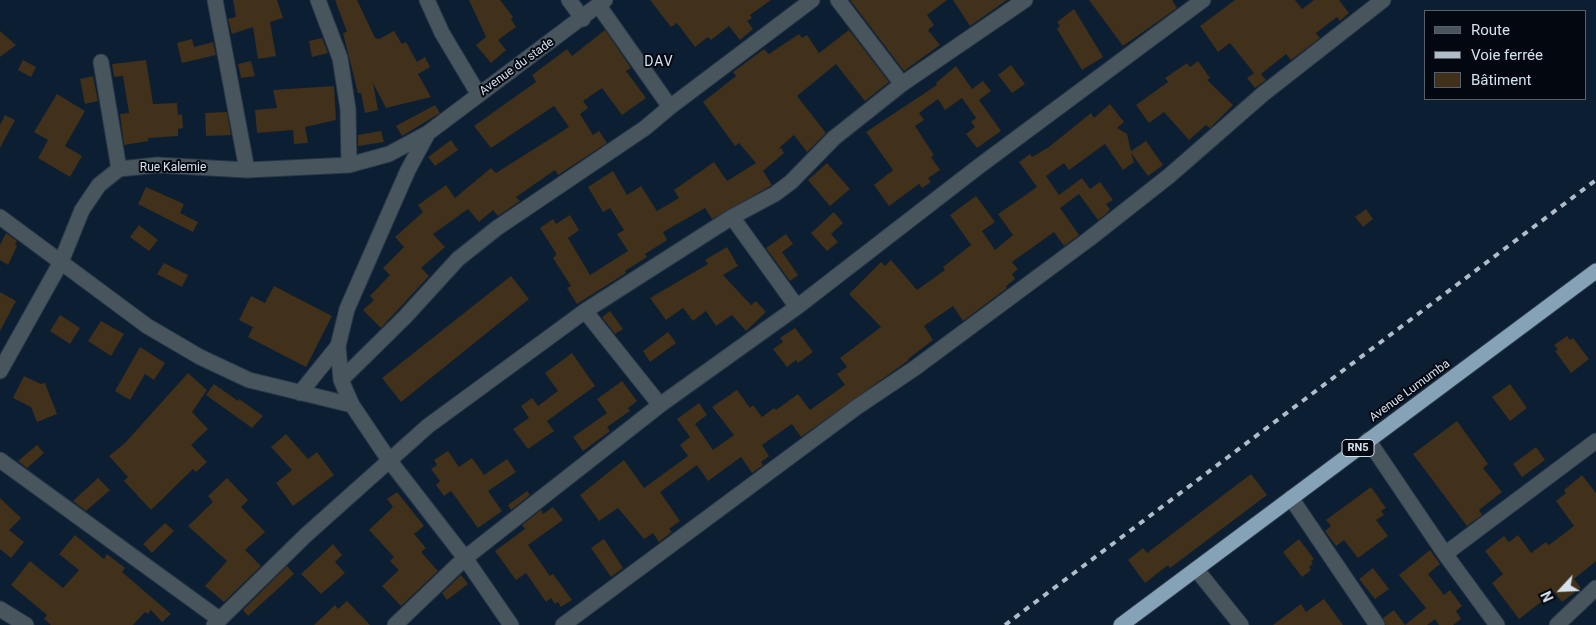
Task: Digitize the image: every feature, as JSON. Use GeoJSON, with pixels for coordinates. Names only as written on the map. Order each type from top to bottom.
{"type":"FeatureCollection","features":[{"type":"Feature","properties":{"kind":"highway","name":"Avenue Lumumba"},"geometry":{"type":"LineString","coordinates":[[1121,625],[1596,271]]}},
{"type":"Feature","properties":{"kind":"street"},"geometry":{"type":"LineString","coordinates":[[215,0],[247,170]]}},
{"type":"Feature","properties":{"kind":"street"},"geometry":{"type":"LineString","coordinates":[[318,0],[340,58],[348,109],[349,165]]}},
{"type":"Feature","properties":{"kind":"street"},"geometry":{"type":"LineString","coordinates":[[427,0],[442,33],[479,95]]}},
{"type":"Feature","properties":{"kind":"street"},"geometry":{"type":"LineString","coordinates":[[569,0],[583,19]]}},
{"type":"Feature","properties":{"kind":"street"},"geometry":{"type":"LineString","coordinates":[[341,380],[405,317],[458,259],[496,228],[645,128],[812,0]]}},
{"type":"Feature","properties":{"kind":"street"},"geometry":{"type":"LineString","coordinates":[[838,0],[902,84]]}},
{"type":"Feature","properties":{"kind":"street"},"geometry":{"type":"LineString","coordinates":[[0,460],[216,622],[306,535],[428,426],[585,311],[791,182],[834,138],[902,84],[1025,0]]}},
{"type":"Feature","properties":{"kind":"street"},"geometry":{"type":"LineString","coordinates":[[394,625],[465,558],[660,405],[797,307],[1140,44],[1203,0]]}},
{"type":"Feature","properties":{"kind":"street"},"geometry":{"type":"LineString","coordinates":[[563,625],[849,412],[915,368],[1089,239],[1169,176],[1264,94],[1383,0]]}},
{"type":"Feature","properties":{"kind":"street"},"geometry":{"type":"LineString","coordinates":[[602,3],[670,107]]}},
{"type":"Feature","properties":{"kind":"street","name":"Avenue du stade"},"geometry":{"type":"LineString","coordinates":[[428,133],[602,3]]}},
{"type":"Feature","properties":{"kind":"street"},"geometry":{"type":"LineString","coordinates":[[0,371],[61,262],[82,210],[99,185],[120,169],[101,62]]}},
{"type":"Feature","properties":{"kind":"street"},"geometry":{"type":"LineString","coordinates":[[428,133],[408,170],[347,309],[338,346],[341,380],[352,405],[389,460],[465,558],[510,625]]}},
{"type":"Feature","properties":{"kind":"street","name":"Rue Kalemie"},"geometry":{"type":"LineString","coordinates":[[120,169],[157,165],[247,170],[349,165],[389,154],[428,133]]}},
{"type":"Feature","properties":{"kind":"street"},"geometry":{"type":"LineString","coordinates":[[0,217],[147,326],[200,357],[249,380],[352,405]]}},
{"type":"Feature","properties":{"kind":"street"},"geometry":{"type":"LineString","coordinates":[[732,218],[797,307]]}},
{"type":"Feature","properties":{"kind":"street"},"geometry":{"type":"LineString","coordinates":[[585,311],[660,405]]}},
{"type":"Feature","properties":{"kind":"street"},"geometry":{"type":"LineString","coordinates":[[300,393],[338,346]]}},
{"type":"Feature","properties":{"kind":"street"},"geometry":{"type":"LineString","coordinates":[[1368,440],[1445,554],[1497,625]]}},
{"type":"Feature","properties":{"kind":"street"},"geometry":{"type":"LineString","coordinates":[[1445,554],[1596,441]]}},
{"type":"Feature","properties":{"kind":"street"},"geometry":{"type":"LineString","coordinates":[[1291,498],[1377,625]]}},
{"type":"Feature","properties":{"kind":"street"},"geometry":{"type":"LineString","coordinates":[[1196,569],[1242,625]]}},
{"type":"Feature","properties":{"kind":"street"},"geometry":{"type":"LineString","coordinates":[[1557,625],[1596,588]]}},
{"type":"Feature","properties":{"kind":"street"},"geometry":{"type":"LineString","coordinates":[[0,609],[26,625]]}},
{"type":"Feature","properties":{"kind":"building"},"geometry":{"type":"Polygon","coordinates":[[[233,0],[277,0],[283,18],[270,22],[276,56],[258,59],[253,27],[232,34],[228,19],[236,17],[233,0]]]}},
{"type":"Feature","properties":{"kind":"building"},"geometry":{"type":"Polygon","coordinates":[[[335,0],[357,0],[375,38],[379,39],[394,31],[402,44],[406,42],[417,62],[425,57],[430,67],[418,74],[431,97],[386,108],[373,83],[378,110],[365,113],[343,33],[347,32],[335,0]]]}},
{"type":"Feature","properties":{"kind":"building"},"geometry":{"type":"Polygon","coordinates":[[[469,0],[500,0],[513,17],[511,19],[516,27],[498,40],[506,50],[491,63],[476,45],[486,37],[469,0]]]}},
{"type":"Feature","properties":{"kind":"building"},"geometry":{"type":"Polygon","coordinates":[[[650,0],[771,0],[750,15],[752,18],[747,21],[753,29],[740,40],[729,26],[711,40],[708,37],[695,47],[677,23],[671,27],[650,0]]]}},
{"type":"Feature","properties":{"kind":"building"},"geometry":{"type":"Polygon","coordinates":[[[850,0],[947,0],[927,15],[934,25],[928,30],[940,45],[904,71],[850,0]]]}},
{"type":"Feature","properties":{"kind":"building"},"geometry":{"type":"Polygon","coordinates":[[[953,0],[1007,0],[970,26],[953,0]]]}},
{"type":"Feature","properties":{"kind":"building"},"geometry":{"type":"Polygon","coordinates":[[[1089,0],[1172,0],[1177,8],[1123,46],[1089,0]]]}},
{"type":"Feature","properties":{"kind":"building"},"geometry":{"type":"Polygon","coordinates":[[[1235,0],[1295,0],[1302,9],[1314,0],[1339,0],[1349,13],[1340,21],[1337,17],[1316,33],[1320,38],[1291,60],[1286,54],[1261,74],[1266,80],[1255,88],[1247,78],[1254,73],[1230,43],[1218,52],[1200,26],[1235,0]]]}},
{"type":"Feature","properties":{"kind":"building"},"geometry":{"type":"Polygon","coordinates":[[[1074,9],[1103,57],[1082,70],[1057,29],[1060,26],[1057,22],[1074,9]]]}},
{"type":"Feature","properties":{"kind":"building"},"geometry":{"type":"Polygon","coordinates":[[[605,30],[631,68],[626,71],[646,98],[622,115],[602,88],[583,101],[588,108],[580,114],[593,135],[599,131],[607,143],[558,175],[555,170],[516,197],[520,201],[498,216],[493,210],[479,222],[468,209],[433,234],[445,247],[421,268],[429,276],[381,328],[363,310],[374,300],[370,296],[390,275],[383,268],[404,247],[395,237],[423,212],[418,205],[446,185],[455,198],[491,168],[496,173],[569,127],[554,106],[491,148],[474,126],[536,82],[532,75],[567,49],[572,56],[605,30]]]}},
{"type":"Feature","properties":{"kind":"building"},"geometry":{"type":"Polygon","coordinates":[[[849,30],[889,82],[865,101],[836,64],[797,96],[826,133],[807,152],[794,135],[778,149],[781,148],[784,153],[763,171],[772,185],[712,219],[705,208],[663,232],[667,240],[645,254],[647,257],[625,271],[626,273],[577,304],[567,288],[571,286],[553,258],[556,253],[540,228],[553,219],[556,224],[570,215],[579,230],[568,238],[590,275],[628,251],[617,234],[624,230],[610,208],[603,212],[588,187],[613,171],[627,195],[641,186],[657,211],[679,198],[674,190],[714,162],[727,181],[756,163],[739,143],[735,146],[703,102],[736,76],[733,72],[764,49],[769,54],[799,34],[802,38],[807,35],[819,53],[849,30]]]}},
{"type":"Feature","properties":{"kind":"building"},"geometry":{"type":"Polygon","coordinates":[[[0,31],[16,45],[0,57],[0,31]]]}},
{"type":"Feature","properties":{"kind":"building"},"geometry":{"type":"Polygon","coordinates":[[[322,38],[328,53],[312,57],[309,41],[322,38]]]}},
{"type":"Feature","properties":{"kind":"building"},"geometry":{"type":"Polygon","coordinates":[[[192,39],[194,47],[213,42],[216,55],[182,63],[177,43],[192,39]]]}},
{"type":"Feature","properties":{"kind":"building"},"geometry":{"type":"Polygon","coordinates":[[[23,60],[36,67],[31,77],[18,70],[23,60]]]}},
{"type":"Feature","properties":{"kind":"building"},"geometry":{"type":"Polygon","coordinates":[[[146,60],[153,104],[177,103],[178,115],[182,114],[183,128],[178,129],[178,136],[148,138],[148,141],[124,145],[120,114],[129,113],[123,76],[114,77],[112,64],[146,60]]]}},
{"type":"Feature","properties":{"kind":"building"},"geometry":{"type":"Polygon","coordinates":[[[251,61],[255,76],[241,78],[238,64],[251,61]]]}},
{"type":"Feature","properties":{"kind":"building"},"geometry":{"type":"Polygon","coordinates":[[[1198,61],[1210,78],[1207,80],[1233,105],[1210,128],[1206,125],[1189,140],[1164,112],[1149,123],[1136,105],[1168,82],[1165,78],[1187,63],[1190,67],[1198,61]]]}},
{"type":"Feature","properties":{"kind":"building"},"geometry":{"type":"Polygon","coordinates":[[[1011,65],[1025,84],[1012,93],[998,75],[1011,65]]]}},
{"type":"Feature","properties":{"kind":"building"},"geometry":{"type":"Polygon","coordinates":[[[956,66],[972,89],[983,81],[991,91],[979,100],[1001,131],[977,148],[966,134],[975,127],[971,122],[976,118],[962,98],[945,110],[938,99],[919,113],[924,120],[915,126],[934,155],[931,157],[940,170],[928,178],[931,182],[922,188],[919,184],[889,206],[874,185],[893,170],[866,132],[937,85],[936,83],[956,66]]]}},
{"type":"Feature","properties":{"kind":"building"},"geometry":{"type":"Polygon","coordinates":[[[93,76],[98,101],[85,104],[80,79],[93,76]]]}},
{"type":"Feature","properties":{"kind":"building"},"geometry":{"type":"Polygon","coordinates":[[[334,86],[336,120],[305,127],[308,143],[294,144],[293,130],[257,133],[255,110],[277,108],[273,90],[334,86]]]}},
{"type":"Feature","properties":{"kind":"building"},"geometry":{"type":"Polygon","coordinates":[[[57,94],[85,111],[65,146],[82,156],[70,177],[38,158],[48,140],[34,132],[57,94]]]}},
{"type":"Feature","properties":{"kind":"building"},"geometry":{"type":"Polygon","coordinates":[[[1110,104],[1124,122],[1117,128],[1127,134],[1131,151],[1146,141],[1163,165],[1148,176],[1131,153],[1134,162],[1123,170],[1105,144],[1069,170],[1064,163],[1046,176],[1059,195],[1082,178],[1090,189],[1100,182],[1113,200],[1106,204],[1110,209],[1106,214],[1098,220],[1079,194],[1060,208],[1079,235],[1064,246],[1054,232],[1012,262],[1018,269],[1012,274],[1015,279],[1006,286],[1007,288],[963,321],[953,306],[924,326],[933,340],[909,360],[801,437],[792,424],[762,445],[769,456],[761,462],[763,465],[752,473],[741,457],[708,481],[697,465],[660,492],[680,521],[669,529],[672,532],[659,542],[653,533],[644,539],[618,508],[599,521],[580,495],[624,460],[644,488],[688,456],[680,445],[690,437],[677,419],[699,403],[707,415],[695,424],[713,450],[734,435],[712,407],[737,390],[750,408],[753,405],[762,417],[774,408],[776,410],[798,394],[810,410],[845,385],[837,374],[847,367],[840,358],[881,327],[849,294],[881,262],[885,266],[891,260],[917,290],[945,270],[943,267],[971,245],[950,215],[976,196],[995,222],[982,231],[995,250],[1013,235],[998,214],[1037,187],[1019,162],[1030,154],[1032,157],[1049,147],[1091,113],[1094,118],[1110,104]]]}},
{"type":"Feature","properties":{"kind":"building"},"geometry":{"type":"Polygon","coordinates":[[[435,105],[440,113],[402,136],[396,126],[435,105]]]}},
{"type":"Feature","properties":{"kind":"building"},"geometry":{"type":"Polygon","coordinates":[[[227,112],[231,135],[206,136],[205,113],[227,112]]]}},
{"type":"Feature","properties":{"kind":"building"},"geometry":{"type":"Polygon","coordinates":[[[5,115],[15,120],[0,148],[0,125],[5,115]]]}},
{"type":"Feature","properties":{"kind":"building"},"geometry":{"type":"Polygon","coordinates":[[[381,131],[384,142],[358,146],[358,135],[381,131]]]}},
{"type":"Feature","properties":{"kind":"building"},"geometry":{"type":"Polygon","coordinates":[[[451,140],[458,150],[435,166],[428,157],[451,140]]]}},
{"type":"Feature","properties":{"kind":"building"},"geometry":{"type":"Polygon","coordinates":[[[827,163],[850,189],[830,206],[808,180],[827,163]]]}},
{"type":"Feature","properties":{"kind":"building"},"geometry":{"type":"Polygon","coordinates":[[[146,187],[184,204],[180,213],[198,222],[193,232],[138,204],[146,187]]]}},
{"type":"Feature","properties":{"kind":"building"},"geometry":{"type":"Polygon","coordinates":[[[1366,209],[1373,219],[1363,227],[1355,217],[1366,209]]]}},
{"type":"Feature","properties":{"kind":"building"},"geometry":{"type":"Polygon","coordinates":[[[834,212],[843,223],[831,234],[838,242],[827,251],[811,233],[834,212]]]}},
{"type":"Feature","properties":{"kind":"building"},"geometry":{"type":"Polygon","coordinates":[[[139,225],[158,240],[149,251],[130,237],[139,225]]]}},
{"type":"Feature","properties":{"kind":"building"},"geometry":{"type":"Polygon","coordinates":[[[6,233],[17,241],[15,245],[17,246],[8,265],[0,260],[0,245],[6,233]]]}},
{"type":"Feature","properties":{"kind":"building"},"geometry":{"type":"Polygon","coordinates":[[[786,234],[793,244],[782,252],[798,275],[790,281],[766,248],[786,234]]]}},
{"type":"Feature","properties":{"kind":"building"},"geometry":{"type":"Polygon","coordinates":[[[727,247],[738,266],[723,275],[751,305],[756,301],[766,312],[746,331],[732,315],[716,326],[706,311],[693,321],[683,308],[666,320],[650,298],[708,264],[705,260],[727,247]]]}},
{"type":"Feature","properties":{"kind":"building"},"geometry":{"type":"Polygon","coordinates":[[[164,263],[188,275],[182,287],[157,274],[164,263]]]}},
{"type":"Feature","properties":{"kind":"building"},"geometry":{"type":"Polygon","coordinates":[[[511,276],[529,299],[401,402],[382,378],[511,276]]]}},
{"type":"Feature","properties":{"kind":"building"},"geometry":{"type":"Polygon","coordinates":[[[274,286],[332,316],[306,367],[248,337],[253,327],[239,320],[251,296],[265,303],[274,286]]]}},
{"type":"Feature","properties":{"kind":"building"},"geometry":{"type":"Polygon","coordinates":[[[0,292],[16,301],[0,331],[0,292]]]}},
{"type":"Feature","properties":{"kind":"building"},"geometry":{"type":"Polygon","coordinates":[[[610,311],[623,329],[615,334],[602,317],[610,311]]]}},
{"type":"Feature","properties":{"kind":"building"},"geometry":{"type":"Polygon","coordinates":[[[60,315],[80,328],[70,344],[50,331],[60,315]]]}},
{"type":"Feature","properties":{"kind":"building"},"geometry":{"type":"Polygon","coordinates":[[[101,321],[124,334],[111,356],[88,341],[101,321]]]}},
{"type":"Feature","properties":{"kind":"building"},"geometry":{"type":"Polygon","coordinates":[[[795,328],[813,352],[798,363],[796,360],[787,367],[773,349],[783,342],[780,338],[795,328]]]}},
{"type":"Feature","properties":{"kind":"building"},"geometry":{"type":"Polygon","coordinates":[[[668,332],[676,343],[650,362],[643,351],[668,332]]]}},
{"type":"Feature","properties":{"kind":"building"},"geometry":{"type":"Polygon","coordinates":[[[1567,336],[1570,340],[1573,338],[1589,359],[1571,373],[1555,351],[1558,349],[1554,345],[1567,336]]]}},
{"type":"Feature","properties":{"kind":"building"},"geometry":{"type":"Polygon","coordinates":[[[140,347],[165,363],[154,380],[145,374],[130,400],[115,391],[140,347]]]}},
{"type":"Feature","properties":{"kind":"building"},"geometry":{"type":"Polygon","coordinates":[[[572,353],[595,386],[547,421],[554,431],[528,449],[513,429],[529,418],[521,406],[532,398],[538,406],[558,391],[545,373],[572,353]]]}},
{"type":"Feature","properties":{"kind":"building"},"geometry":{"type":"Polygon","coordinates":[[[188,373],[207,390],[192,412],[208,429],[191,445],[207,462],[196,472],[193,469],[151,510],[124,481],[128,477],[109,456],[125,443],[188,373]]]}},
{"type":"Feature","properties":{"kind":"building"},"geometry":{"type":"Polygon","coordinates":[[[24,376],[41,384],[45,383],[57,414],[37,422],[31,407],[13,398],[24,376]]]}},
{"type":"Feature","properties":{"kind":"building"},"geometry":{"type":"Polygon","coordinates":[[[622,381],[637,401],[628,408],[630,411],[607,427],[610,431],[583,451],[573,437],[607,413],[597,399],[622,381]]]}},
{"type":"Feature","properties":{"kind":"building"},"geometry":{"type":"Polygon","coordinates":[[[214,384],[263,416],[252,428],[206,395],[214,384]]]}},
{"type":"Feature","properties":{"kind":"building"},"geometry":{"type":"Polygon","coordinates":[[[1510,384],[1527,408],[1510,421],[1492,397],[1510,384]]]}},
{"type":"Feature","properties":{"kind":"building"},"geometry":{"type":"Polygon","coordinates":[[[1457,421],[1488,464],[1483,468],[1502,492],[1479,510],[1482,515],[1467,526],[1413,454],[1457,421]]]}},
{"type":"Feature","properties":{"kind":"building"},"geometry":{"type":"Polygon","coordinates":[[[286,434],[308,459],[317,452],[334,475],[293,506],[276,483],[292,470],[271,447],[286,434]]]}},
{"type":"Feature","properties":{"kind":"building"},"geometry":{"type":"Polygon","coordinates":[[[37,445],[44,453],[27,468],[18,461],[37,445]]]}},
{"type":"Feature","properties":{"kind":"building"},"geometry":{"type":"Polygon","coordinates":[[[1536,447],[1545,460],[1522,477],[1513,464],[1536,447]]]}},
{"type":"Feature","properties":{"kind":"building"},"geometry":{"type":"Polygon","coordinates":[[[448,451],[459,467],[472,458],[484,475],[507,459],[516,472],[488,491],[502,511],[478,528],[451,491],[444,496],[436,485],[440,481],[431,469],[437,465],[434,460],[448,451]]]}},
{"type":"Feature","properties":{"kind":"building"},"geometry":{"type":"Polygon","coordinates":[[[1251,474],[1267,495],[1170,568],[1168,565],[1145,583],[1128,560],[1143,548],[1147,553],[1251,474]]]}},
{"type":"Feature","properties":{"kind":"building"},"geometry":{"type":"Polygon","coordinates":[[[1582,475],[1596,493],[1596,561],[1574,579],[1581,588],[1562,602],[1554,592],[1519,619],[1492,583],[1503,574],[1485,551],[1504,536],[1509,542],[1518,535],[1531,553],[1546,542],[1549,545],[1574,526],[1556,501],[1566,493],[1564,490],[1582,475]]]}},
{"type":"Feature","properties":{"kind":"building"},"geometry":{"type":"Polygon","coordinates":[[[98,478],[110,490],[86,511],[73,501],[98,478]]]}},
{"type":"Feature","properties":{"kind":"building"},"geometry":{"type":"Polygon","coordinates":[[[227,478],[248,500],[241,507],[265,532],[245,550],[261,566],[224,602],[205,586],[227,561],[188,526],[213,502],[208,496],[227,478]]]}},
{"type":"Feature","properties":{"kind":"building"},"geometry":{"type":"Polygon","coordinates":[[[1371,487],[1386,508],[1381,511],[1384,515],[1376,520],[1388,536],[1358,558],[1344,540],[1336,546],[1325,531],[1331,526],[1326,520],[1371,487]]]}},
{"type":"Feature","properties":{"kind":"building"},"geometry":{"type":"Polygon","coordinates":[[[527,491],[530,495],[511,510],[508,505],[527,491]]]}},
{"type":"Feature","properties":{"kind":"building"},"geometry":{"type":"Polygon","coordinates":[[[397,492],[424,526],[414,534],[426,548],[421,552],[438,571],[401,606],[382,586],[399,570],[390,561],[394,557],[369,530],[393,507],[387,499],[397,492]]]}},
{"type":"Feature","properties":{"kind":"building"},"geometry":{"type":"Polygon","coordinates":[[[0,498],[21,518],[9,530],[24,542],[11,558],[0,549],[0,498]]]}},
{"type":"Feature","properties":{"kind":"building"},"geometry":{"type":"Polygon","coordinates":[[[553,507],[563,520],[528,545],[550,576],[553,574],[572,600],[561,607],[558,602],[555,604],[551,598],[546,602],[526,573],[516,580],[495,551],[525,529],[522,525],[541,510],[543,514],[553,507]]]}},
{"type":"Feature","properties":{"kind":"building"},"geometry":{"type":"Polygon","coordinates":[[[165,523],[174,531],[152,553],[143,544],[165,523]]]}},
{"type":"Feature","properties":{"kind":"building"},"geometry":{"type":"Polygon","coordinates":[[[75,535],[104,559],[107,554],[125,568],[122,572],[171,614],[162,622],[151,610],[148,614],[145,612],[133,625],[51,625],[44,619],[47,615],[11,585],[30,561],[63,588],[79,570],[59,554],[75,535]]]}},
{"type":"Feature","properties":{"kind":"building"},"geometry":{"type":"Polygon","coordinates":[[[604,539],[623,568],[611,577],[591,548],[604,539]]]}},
{"type":"Feature","properties":{"kind":"building"},"geometry":{"type":"Polygon","coordinates":[[[1299,539],[1314,559],[1309,567],[1311,570],[1302,577],[1283,552],[1299,539]]]}},
{"type":"Feature","properties":{"kind":"building"},"geometry":{"type":"Polygon","coordinates":[[[333,544],[342,555],[335,562],[345,573],[321,594],[301,574],[333,544]]]}},
{"type":"Feature","properties":{"kind":"building"},"geometry":{"type":"Polygon","coordinates":[[[1430,550],[1440,564],[1428,574],[1444,595],[1450,590],[1462,606],[1456,611],[1461,619],[1453,625],[1439,625],[1435,619],[1427,625],[1405,625],[1426,608],[1399,575],[1430,550]]]}},
{"type":"Feature","properties":{"kind":"building"},"geometry":{"type":"Polygon","coordinates":[[[287,566],[294,574],[248,616],[243,610],[287,566]]]}},
{"type":"Feature","properties":{"kind":"building"},"geometry":{"type":"Polygon","coordinates":[[[1373,568],[1389,589],[1375,599],[1359,579],[1373,568]]]}},
{"type":"Feature","properties":{"kind":"building"},"geometry":{"type":"Polygon","coordinates":[[[461,575],[468,584],[447,600],[442,593],[461,575]]]}},
{"type":"Feature","properties":{"kind":"building"},"geometry":{"type":"Polygon","coordinates":[[[1324,599],[1343,625],[1273,625],[1301,604],[1306,612],[1324,599]]]}},
{"type":"Feature","properties":{"kind":"building"},"geometry":{"type":"Polygon","coordinates":[[[347,601],[370,625],[314,625],[335,605],[338,609],[347,601]]]}},
{"type":"Feature","properties":{"kind":"building"},"geometry":{"type":"Polygon","coordinates":[[[1394,610],[1405,625],[1386,625],[1383,618],[1394,610]]]}},
{"type":"Feature","properties":{"kind":"railway"},"geometry":{"type":"LineString","coordinates":[[1005,625],[1596,180]]}},
{"type":"Feature","properties":{"kind":"district","name":"DAV"},"geometry":{"type":"Point","coordinates":[659,62]}}]}
